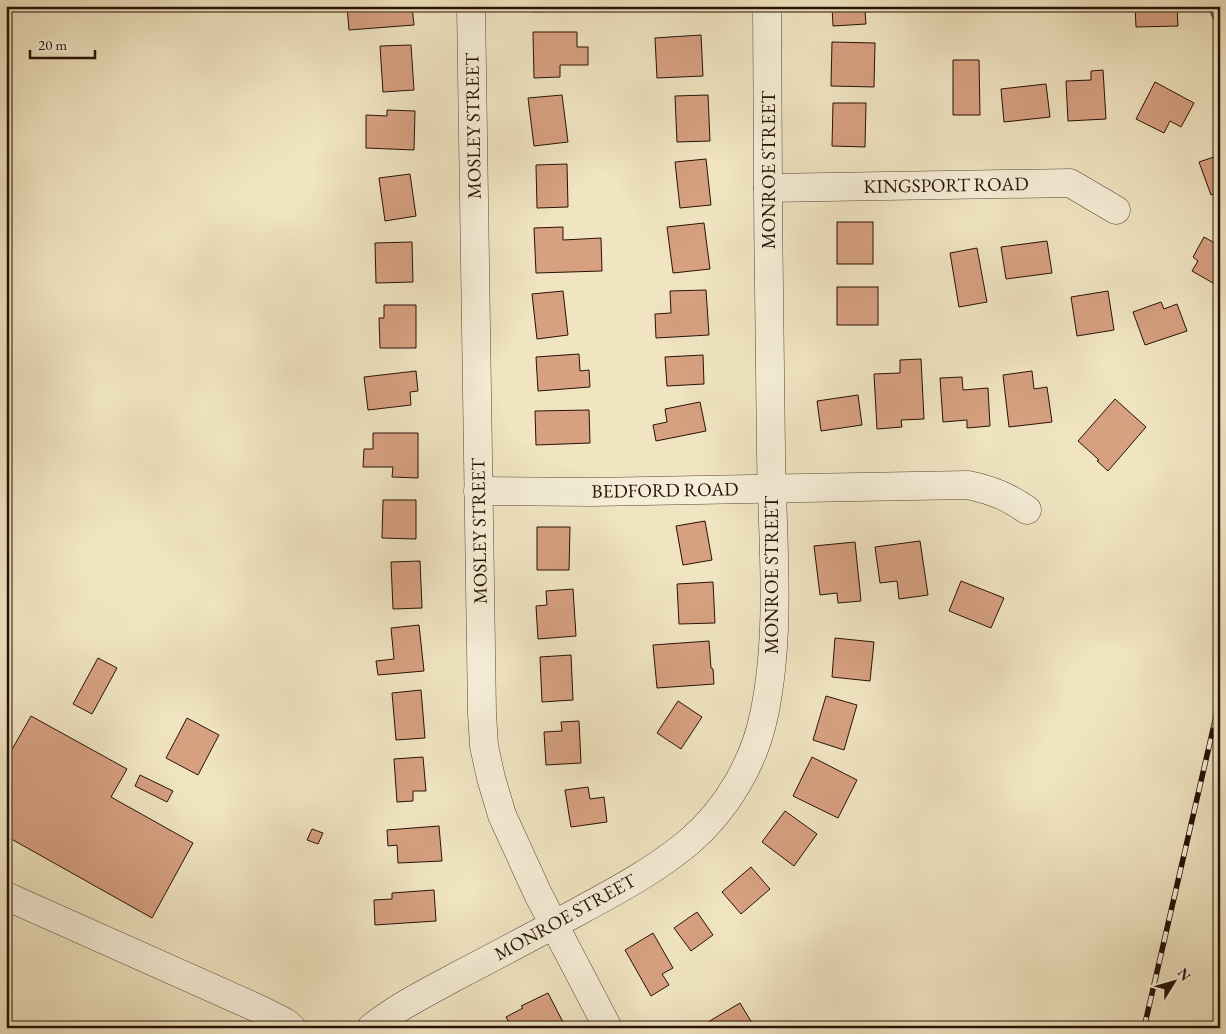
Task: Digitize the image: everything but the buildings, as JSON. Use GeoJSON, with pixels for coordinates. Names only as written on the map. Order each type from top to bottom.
{"type":"FeatureCollection","features":[{"type":"Feature","properties":{"kind":"street","name":"MOSLEY STREET"},"geometry":{"type":"LineString","coordinates":[[472,6],[478,491],[484,746],[502,815],[538,894],[608,1028]]}},
{"type":"Feature","properties":{"kind":"street","name":"MONROE STREET"},"geometry":{"type":"LineString","coordinates":[[371,1028],[405,1004],[613,893],[668,858],[691,840],[724,804],[737,784],[758,739],[764,715],[775,609],[767,6]]}},
{"type":"Feature","properties":{"kind":"street","name":"KINGSPORT ROAD"},"geometry":{"type":"LineString","coordinates":[[768,188],[1070,183],[1116,210]]}},
{"type":"Feature","properties":{"kind":"street","name":"BEDFORD ROAD"},"geometry":{"type":"LineString","coordinates":[[478,491],[592,492],[968,485],[992,491],[1014,501],[1027,510]]}},
{"type":"Feature","properties":{"kind":"street"},"geometry":{"type":"LineString","coordinates":[[6,896],[259,1009],[285,1022],[292,1028]]}},
{"type":"Feature","properties":{"kind":"railway"},"geometry":{"type":"LineString","coordinates":[[1144,1028],[1220,699]]}}]}
